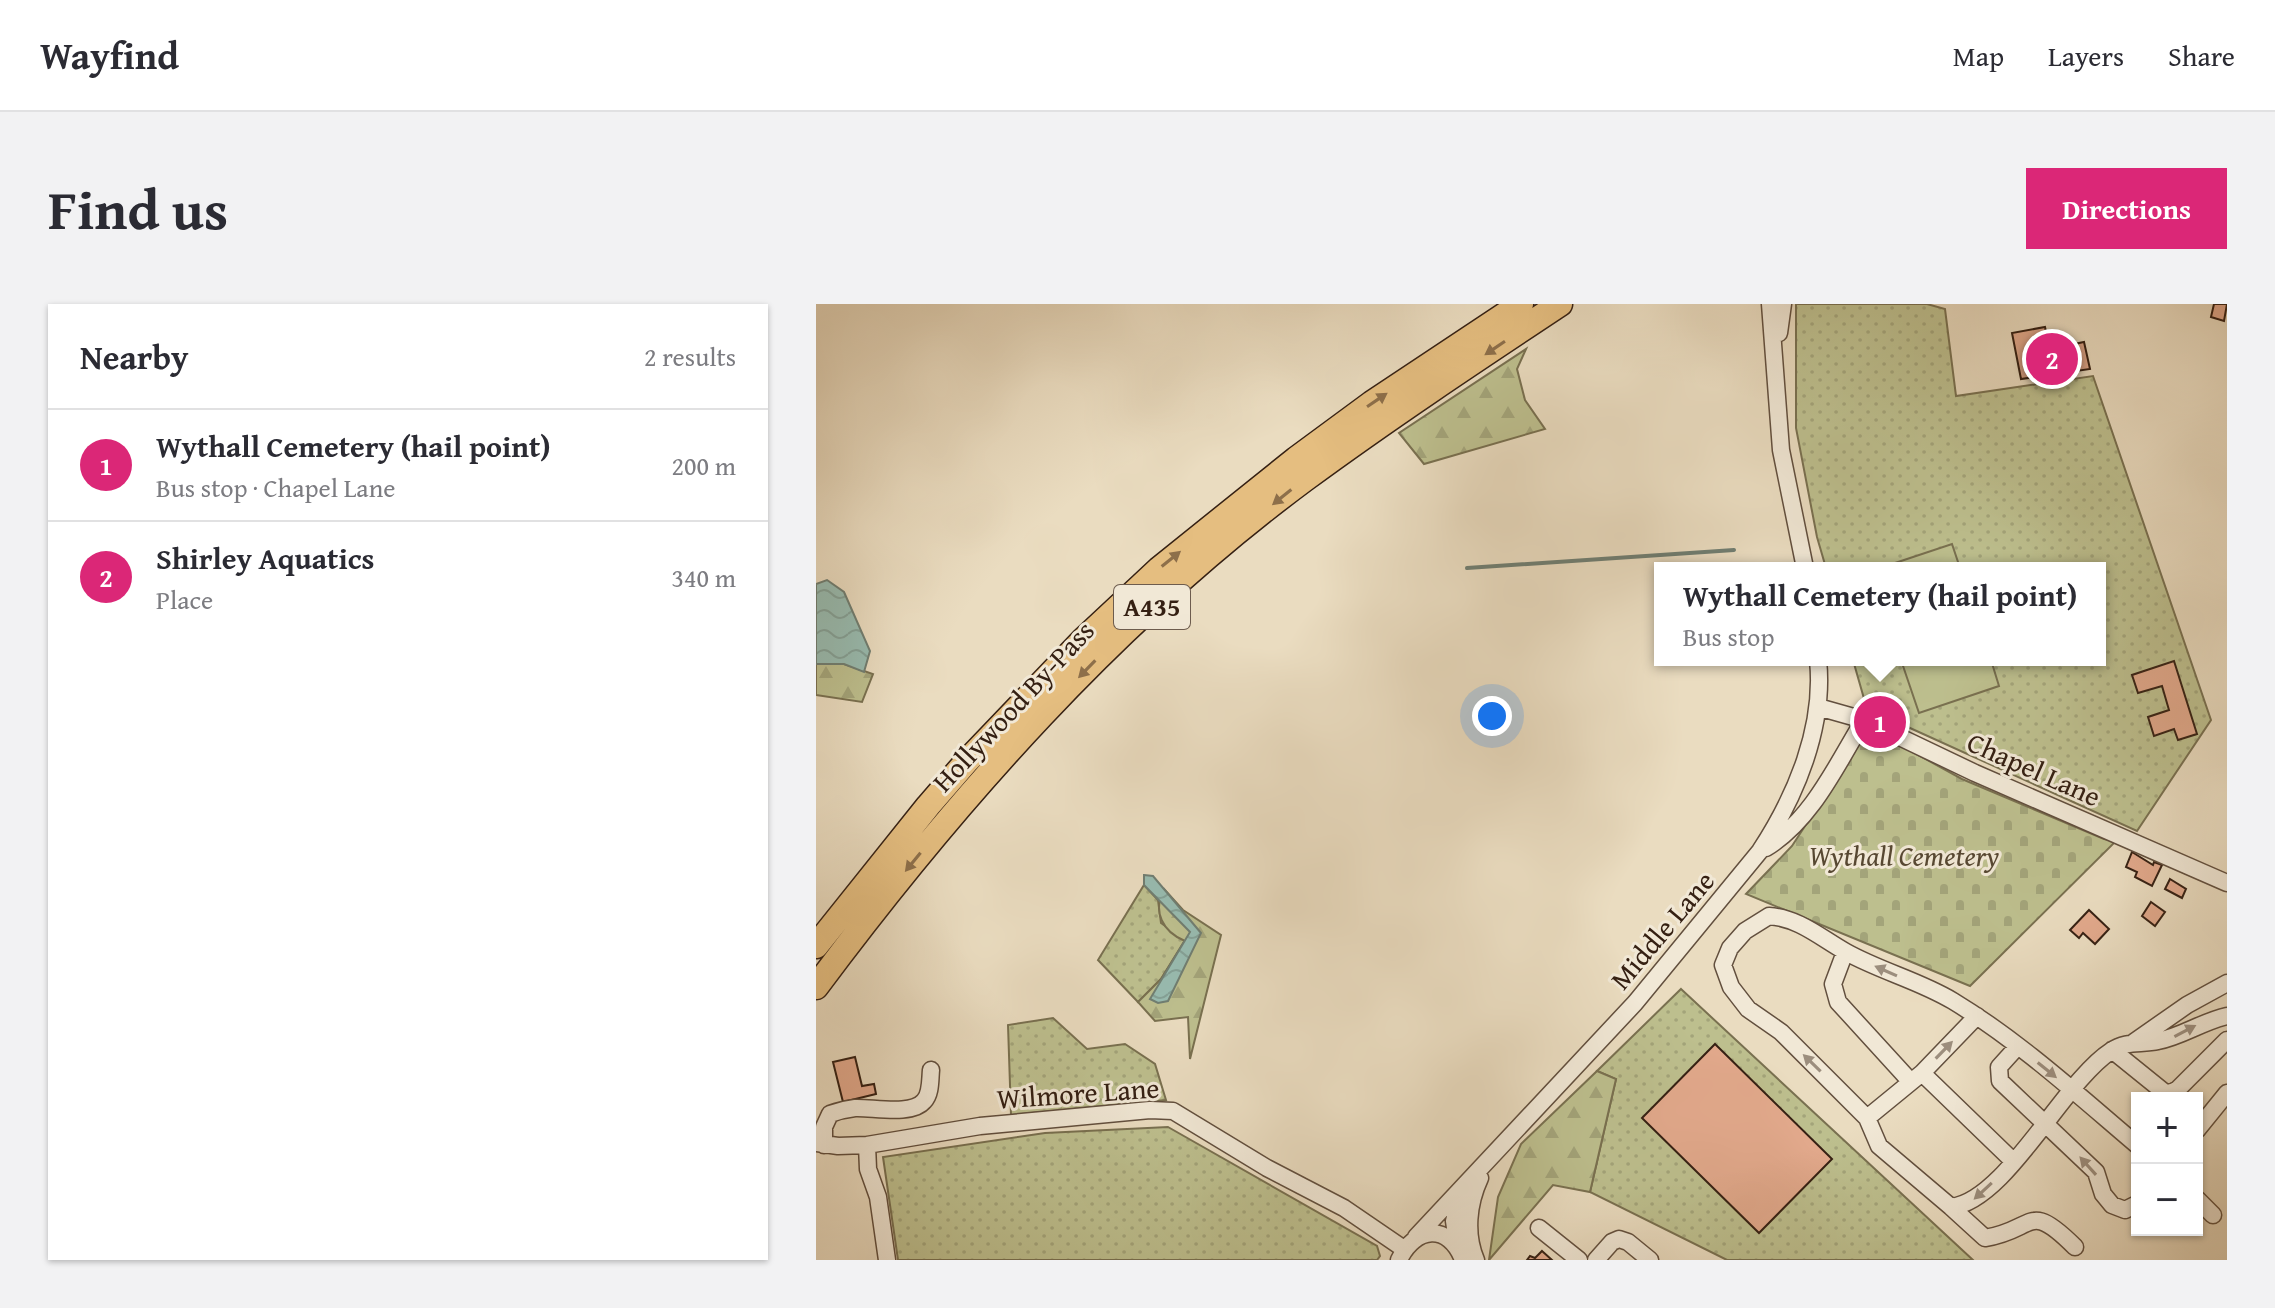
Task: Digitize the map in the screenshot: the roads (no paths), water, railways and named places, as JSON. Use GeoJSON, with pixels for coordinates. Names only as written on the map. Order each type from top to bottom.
{"type":"FeatureCollection","features":[{"type":"Feature","properties":{"kind":"highway","name":"Hollywood By-Pass"},"geometry":{"type":"LineString","coordinates":[[816,946],[967,761],[1083,640],[1159,569],[1296,459],[1372,403],[1521,304]]}},
{"type":"Feature","properties":{"kind":"highway","name":"Hollywood By-Pass"},"geometry":{"type":"LineString","coordinates":[[816,987],[978,783],[1098,658],[1148,611],[1225,543],[1305,479],[1560,304]]}},
{"type":"Feature","properties":{"kind":"street"},"geometry":{"type":"LineString","coordinates":[[1770,304],[1781,450],[1804,562]]}},
{"type":"Feature","properties":{"kind":"street"},"geometry":{"type":"LineString","coordinates":[[1775,378],[1783,304]]}},
{"type":"Feature","properties":{"kind":"street","name":"Middle Lane"},"geometry":{"type":"LineString","coordinates":[[1406,1249],[1635,1003],[1760,851],[1776,827],[1801,772],[1818,707],[1818,666]]}},
{"type":"Feature","properties":{"kind":"street","name":"Chapel Lane"},"geometry":{"type":"LineString","coordinates":[[1818,707],[1864,720],[1975,773],[2227,883]]}},
{"type":"Feature","properties":{"kind":"street"},"geometry":{"type":"LineString","coordinates":[[1760,851],[1781,839],[1811,806],[1864,720]]}},
{"type":"Feature","properties":{"kind":"street"},"geometry":{"type":"LineString","coordinates":[[2075,1247],[2046,1221],[2033,1220],[1985,1238],[1879,1146],[1867,1118],[1781,1032],[1748,1009],[1731,987],[1723,965],[1730,948],[1745,931],[1769,916],[1796,922],[1845,952],[1949,998],[1977,1016],[2131,1140]]}},
{"type":"Feature","properties":{"kind":"street"},"geometry":{"type":"LineString","coordinates":[[1845,952],[1833,984],[1838,1002],[2013,1161]]}},
{"type":"Feature","properties":{"kind":"street"},"geometry":{"type":"LineString","coordinates":[[1951,1207],[1966,1205],[1980,1196],[2046,1125],[2092,1066],[2112,1050],[2134,1042],[2187,1005],[2227,983]]}},
{"type":"Feature","properties":{"kind":"street"},"geometry":{"type":"LineString","coordinates":[[1867,1118],[1917,1077],[1977,1016]]}},
{"type":"Feature","properties":{"kind":"street"},"geometry":{"type":"LineString","coordinates":[[2134,1042],[2154,1042],[2178,1036],[2197,1024],[2227,1016]]}},
{"type":"Feature","properties":{"kind":"street"},"geometry":{"type":"LineString","coordinates":[[2112,1050],[2164,1092],[2171,1093],[2227,1040]]}},
{"type":"Feature","properties":{"kind":"street"},"geometry":{"type":"LineString","coordinates":[[2018,1046],[1999,1067],[2000,1081],[2096,1172],[2103,1194],[2112,1205],[2125,1210],[2131,1207]]}},
{"type":"Feature","properties":{"kind":"street"},"geometry":{"type":"LineString","coordinates":[[820,1144],[826,1118],[830,1114],[855,1108],[889,1110],[916,1107],[924,1101],[929,1090],[931,1070]]}},
{"type":"Feature","properties":{"kind":"street"},"geometry":{"type":"LineString","coordinates":[[2203,1123],[2227,1093]]}},
{"type":"Feature","properties":{"kind":"street","name":"Wilmore Lane"},"geometry":{"type":"LineString","coordinates":[[820,1144],[867,1145],[980,1126],[1150,1110],[1173,1111],[1267,1168],[1344,1208],[1406,1249]]}},
{"type":"Feature","properties":{"kind":"street"},"geometry":{"type":"LineString","coordinates":[[867,1145],[868,1169],[878,1197],[887,1260]]}},
{"type":"Feature","properties":{"kind":"street"},"geometry":{"type":"LineString","coordinates":[[1476,1260],[1469,1226],[1472,1194],[1490,1159]]}},
{"type":"Feature","properties":{"kind":"street"},"geometry":{"type":"LineString","coordinates":[[1460,1254],[1454,1221],[1462,1190]]}},
{"type":"Feature","properties":{"kind":"street"},"geometry":{"type":"LineString","coordinates":[[2203,1205],[2213,1215]]}},
{"type":"Feature","properties":{"kind":"street"},"geometry":{"type":"LineString","coordinates":[[1539,1228],[1579,1260]]}},
{"type":"Feature","properties":{"kind":"street"},"geometry":{"type":"LineString","coordinates":[[1406,1249],[1434,1232],[1448,1237],[1460,1254]]}},
{"type":"Feature","properties":{"kind":"street"},"geometry":{"type":"LineString","coordinates":[[1596,1260],[1612,1242],[1619,1239],[1628,1242],[1650,1260]]}},
{"type":"Feature","properties":{"kind":"water"},"geometry":{"type":"Polygon","coordinates":[[[827,580],[844,592],[870,651],[864,672],[844,664],[816,664],[816,584],[827,580]]]}},
{"type":"Feature","properties":{"kind":"water"},"geometry":{"type":"Polygon","coordinates":[[[1144,875],[1153,876],[1201,933],[1168,1001],[1158,1003],[1150,999],[1190,932],[1144,885],[1144,875]]]}},
{"type":"Feature","properties":{"kind":"waterway"},"geometry":{"type":"LineString","coordinates":[[1467,568],[1734,550]]}},
{"type":"Feature","properties":{"kind":"place","name":"Shirley Aquatics"},"geometry":{"type":"Point","coordinates":[2052,359]}},
{"type":"Feature","properties":{"kind":"place","name":"Wythall Cemetery (hail point)"},"geometry":{"type":"Point","coordinates":[1880,722]}},
{"type":"Feature","properties":{"kind":"park label","name":"Wythall Cemetery"},"geometry":{"type":"Point","coordinates":[1904,856]}}]}
